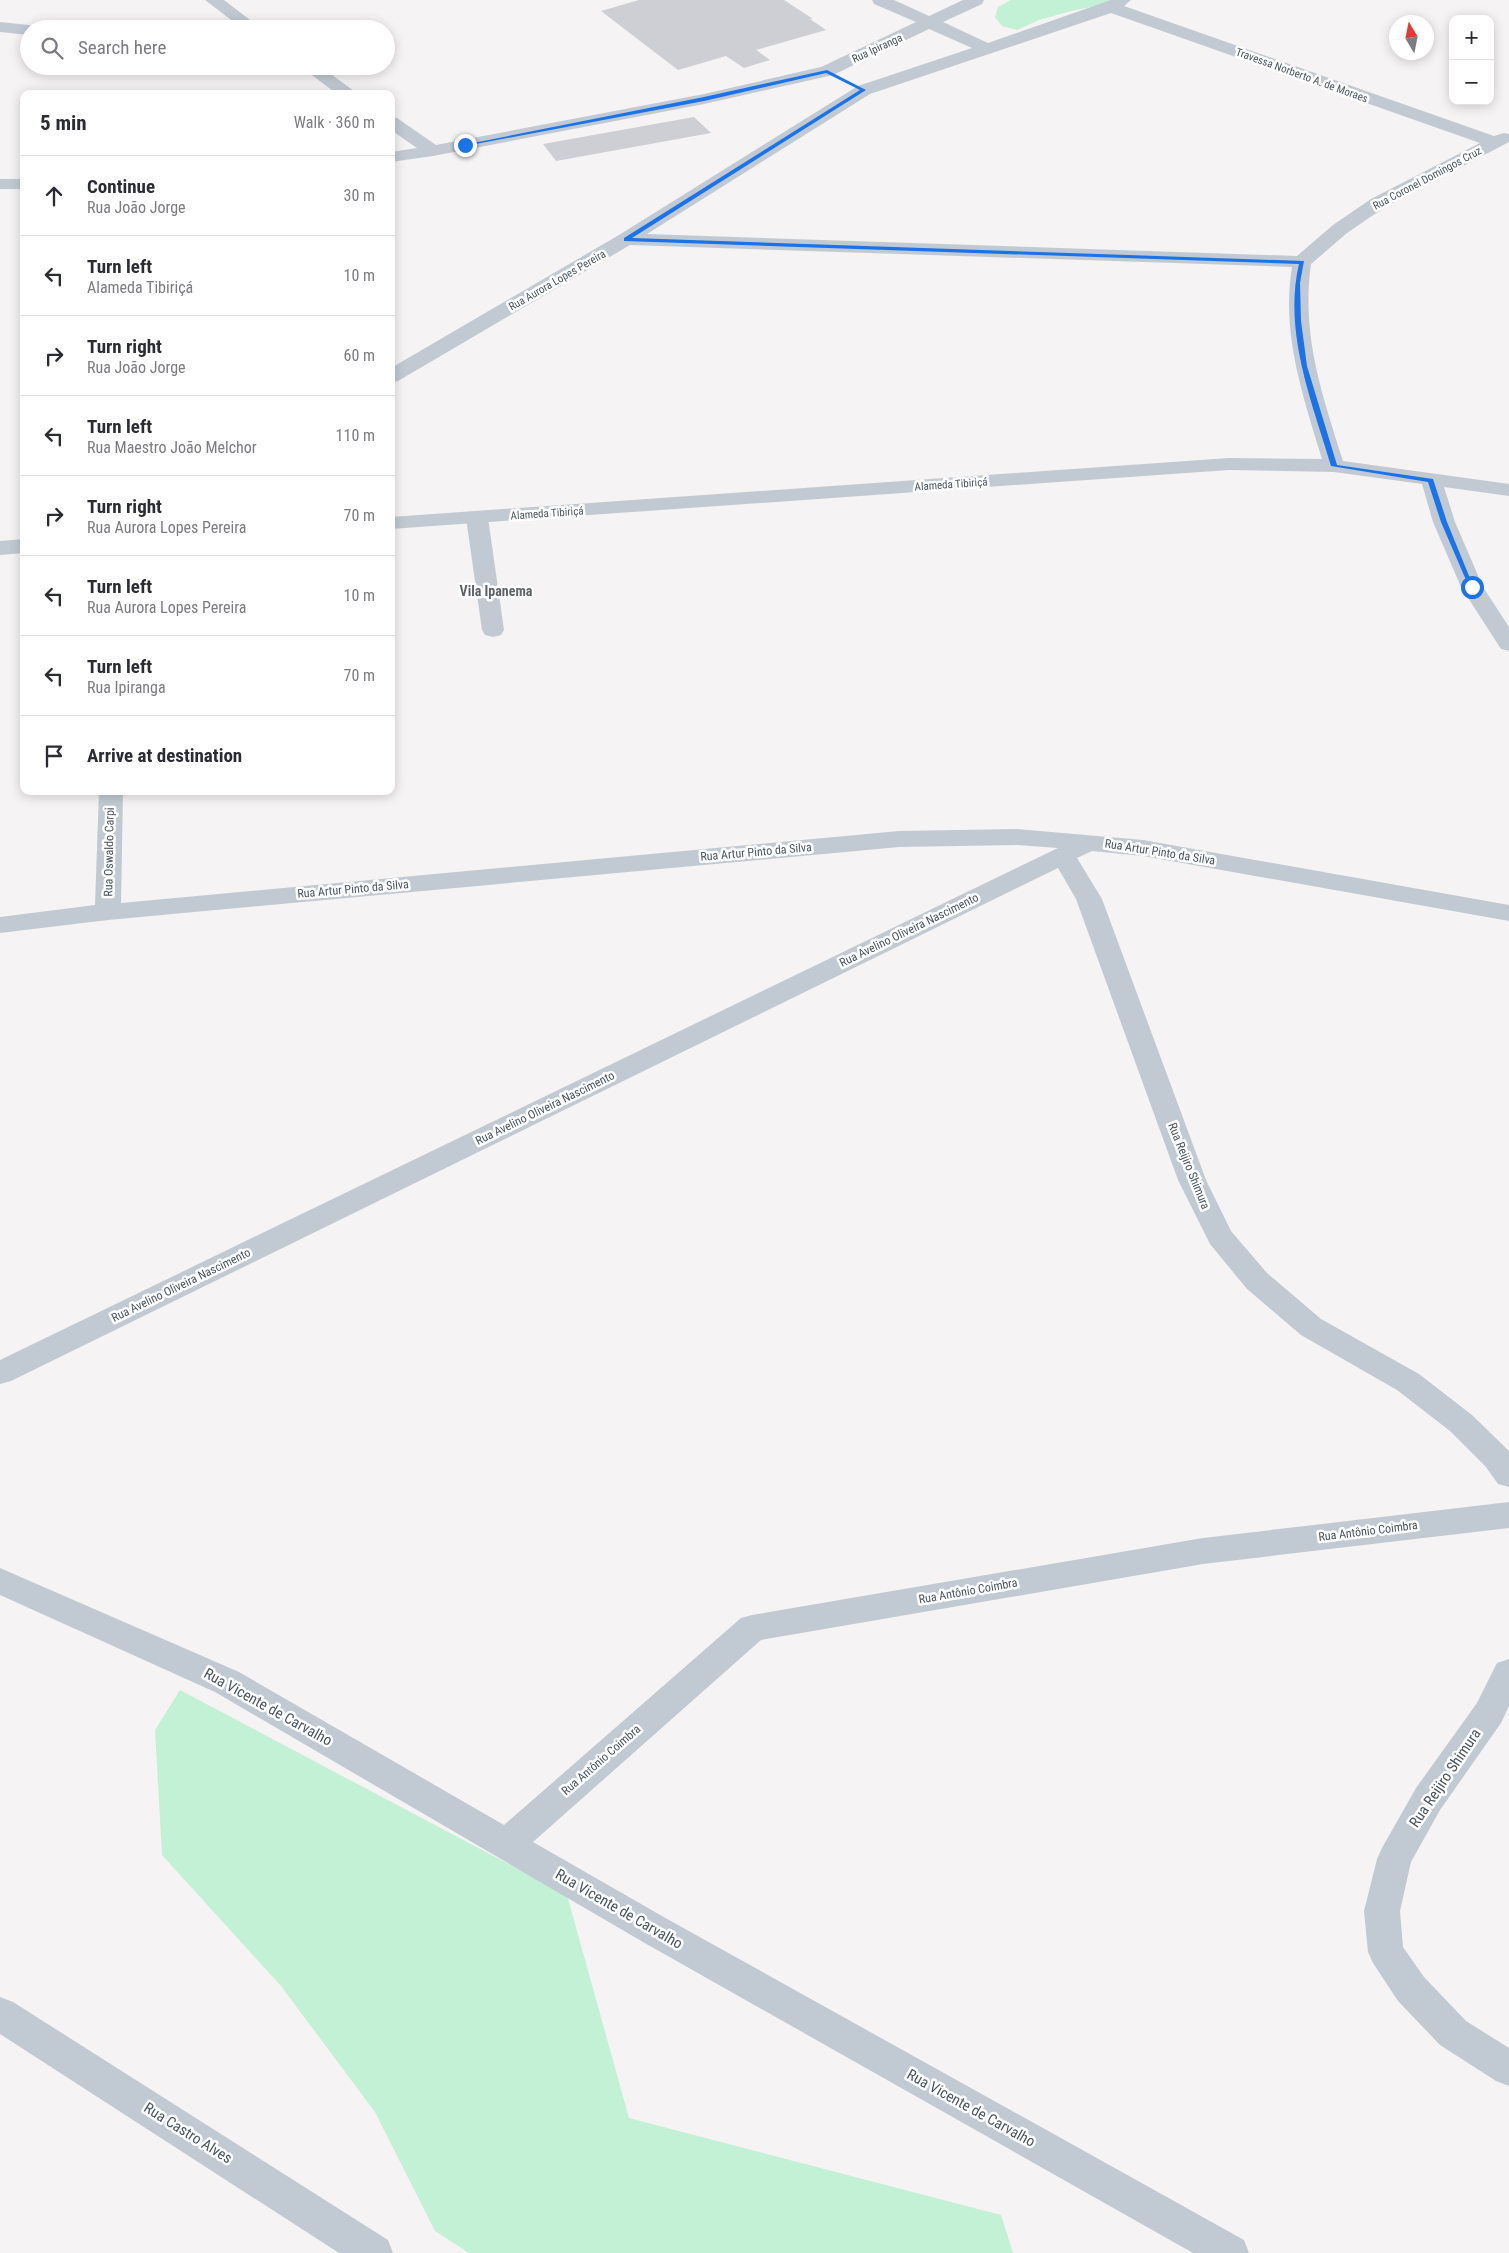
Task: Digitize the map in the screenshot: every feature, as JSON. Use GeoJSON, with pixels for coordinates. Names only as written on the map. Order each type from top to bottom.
{"type":"FeatureCollection","features":[{"type":"Feature","properties":{"kind":"street"},"geometry":{"type":"LineString","coordinates":[[212,0],[241,20]]}},
{"type":"Feature","properties":{"kind":"street"},"geometry":{"type":"LineString","coordinates":[[880,0],[988,49]]}},
{"type":"Feature","properties":{"kind":"street","name":"Rua Ipiranga"},"geometry":{"type":"LineString","coordinates":[[395,156],[433,151],[704,99],[827,71],[976,0]]}},
{"type":"Feature","properties":{"kind":"street","name":"Rua Aurora Lopes Pereira"},"geometry":{"type":"LineString","coordinates":[[395,375],[626,239],[864,90],[988,49],[1117,3]]}},
{"type":"Feature","properties":{"kind":"street","name":"Travessa Norberto A. de Moraes"},"geometry":{"type":"LineString","coordinates":[[1117,3],[1501,139]]}},
{"type":"Feature","properties":{"kind":"street"},"geometry":{"type":"LineString","coordinates":[[0,27],[20,29]]}},
{"type":"Feature","properties":{"kind":"street"},"geometry":{"type":"LineString","coordinates":[[827,71],[864,90]]}},
{"type":"Feature","properties":{"kind":"street"},"geometry":{"type":"LineString","coordinates":[[321,75],[343,90]]}},
{"type":"Feature","properties":{"kind":"street"},"geometry":{"type":"LineString","coordinates":[[395,125],[433,151]]}},
{"type":"Feature","properties":{"kind":"street","name":"Rua Coronel Domingos Cruz"},"geometry":{"type":"LineString","coordinates":[[1302,262],[1340,229],[1378,203],[1501,139]]}},
{"type":"Feature","properties":{"kind":"street"},"geometry":{"type":"LineString","coordinates":[[0,184],[20,184]]}},
{"type":"Feature","properties":{"kind":"street"},"geometry":{"type":"LineString","coordinates":[[626,239],[1302,262],[1297,283],[1298,321],[1304,366],[1334,466]]}},
{"type":"Feature","properties":{"kind":"street","name":"Alameda Tibiriçá"},"geometry":{"type":"LineString","coordinates":[[395,523],[1229,464],[1334,466],[1509,490]]}},
{"type":"Feature","properties":{"kind":"street"},"geometry":{"type":"LineString","coordinates":[[1431,480],[1444,522],[1472,587],[1509,644]]}},
{"type":"Feature","properties":{"kind":"street"},"geometry":{"type":"LineString","coordinates":[[476,518],[493,630]]}},
{"type":"Feature","properties":{"kind":"street"},"geometry":{"type":"LineString","coordinates":[[0,548],[20,546]]}},
{"type":"Feature","properties":{"kind":"street","name":"Rua Oswaldo Carpi"},"geometry":{"type":"LineString","coordinates":[[108,912],[111,795]]}},
{"type":"Feature","properties":{"kind":"street","name":"Rua Artur Pinto da Silva"},"geometry":{"type":"LineString","coordinates":[[0,925],[108,912],[899,839],[1017,838],[1090,842],[1143,848],[1509,913]]}},
{"type":"Feature","properties":{"kind":"street","name":"Rua Avelino Oliveira Nascimento"},"geometry":{"type":"LineString","coordinates":[[0,1373],[1090,842]]}},
{"type":"Feature","properties":{"kind":"street","name":"Rua Reijiro Shimura"},"geometry":{"type":"LineString","coordinates":[[1063,855],[1090,899],[1108,954],[1192,1180],[1220,1237],[1257,1281],[1311,1327],[1408,1382],[1462,1422],[1497,1458],[1509,1475]]}},
{"type":"Feature","properties":{"kind":"street","name":"Rua Antônio Coimbra"},"geometry":{"type":"LineString","coordinates":[[506,1844],[752,1628],[1203,1551],[1509,1515]]}},
{"type":"Feature","properties":{"kind":"street","name":"Rua Vicente de Carvalho"},"geometry":{"type":"LineString","coordinates":[[0,1581],[227,1682],[656,1931],[1230,2253]]}},
{"type":"Feature","properties":{"kind":"street","name":"Rua Reijiro Shimura"},"geometry":{"type":"LineString","coordinates":[[1509,1673],[1489,1713],[1428,1799],[1394,1859],[1382,1911],[1386,1952],[1411,1989],[1452,2033],[1509,2069]]}},
{"type":"Feature","properties":{"kind":"street","name":"Rua Castro Alves"},"geometry":{"type":"LineString","coordinates":[[0,2014],[374,2253]]}},
{"type":"Feature","properties":{"kind":"green space"},"geometry":{"type":"Polygon","coordinates":[[[1011,0],[1112,0],[1111,3],[1039,20],[1017,30],[1002,26],[995,17],[998,7],[1011,0]]]}},
{"type":"Feature","properties":{"kind":"green space"},"geometry":{"type":"Polygon","coordinates":[[[180,1690],[567,1895],[629,2118],[1001,2215],[1013,2253],[469,2253],[435,2231],[375,2112],[281,1986],[162,1855],[155,1730],[180,1690]]]}},
{"type":"Feature","properties":{"kind":"building"},"geometry":{"type":"Polygon","coordinates":[[[639,0],[784,0],[826,30],[756,50],[770,60],[744,68],[726,56],[678,70],[601,11],[639,0]]]}},
{"type":"Feature","properties":{"kind":"building"},"geometry":{"type":"Polygon","coordinates":[[[694,117],[711,133],[556,161],[543,144],[694,117]]]}},
{"type":"Feature","properties":{"kind":"district","name":"Vila Ipanema"},"geometry":{"type":"Point","coordinates":[496,591]}},
{"type":"Feature","properties":{"kind":"route"},"geometry":{"type":"LineString","coordinates":[[465,145],[704,99],[827,71],[864,90],[626,239],[1302,262],[1297,283],[1298,321],[1304,366],[1334,466],[1431,480],[1444,522],[1472,587]]}}]}
